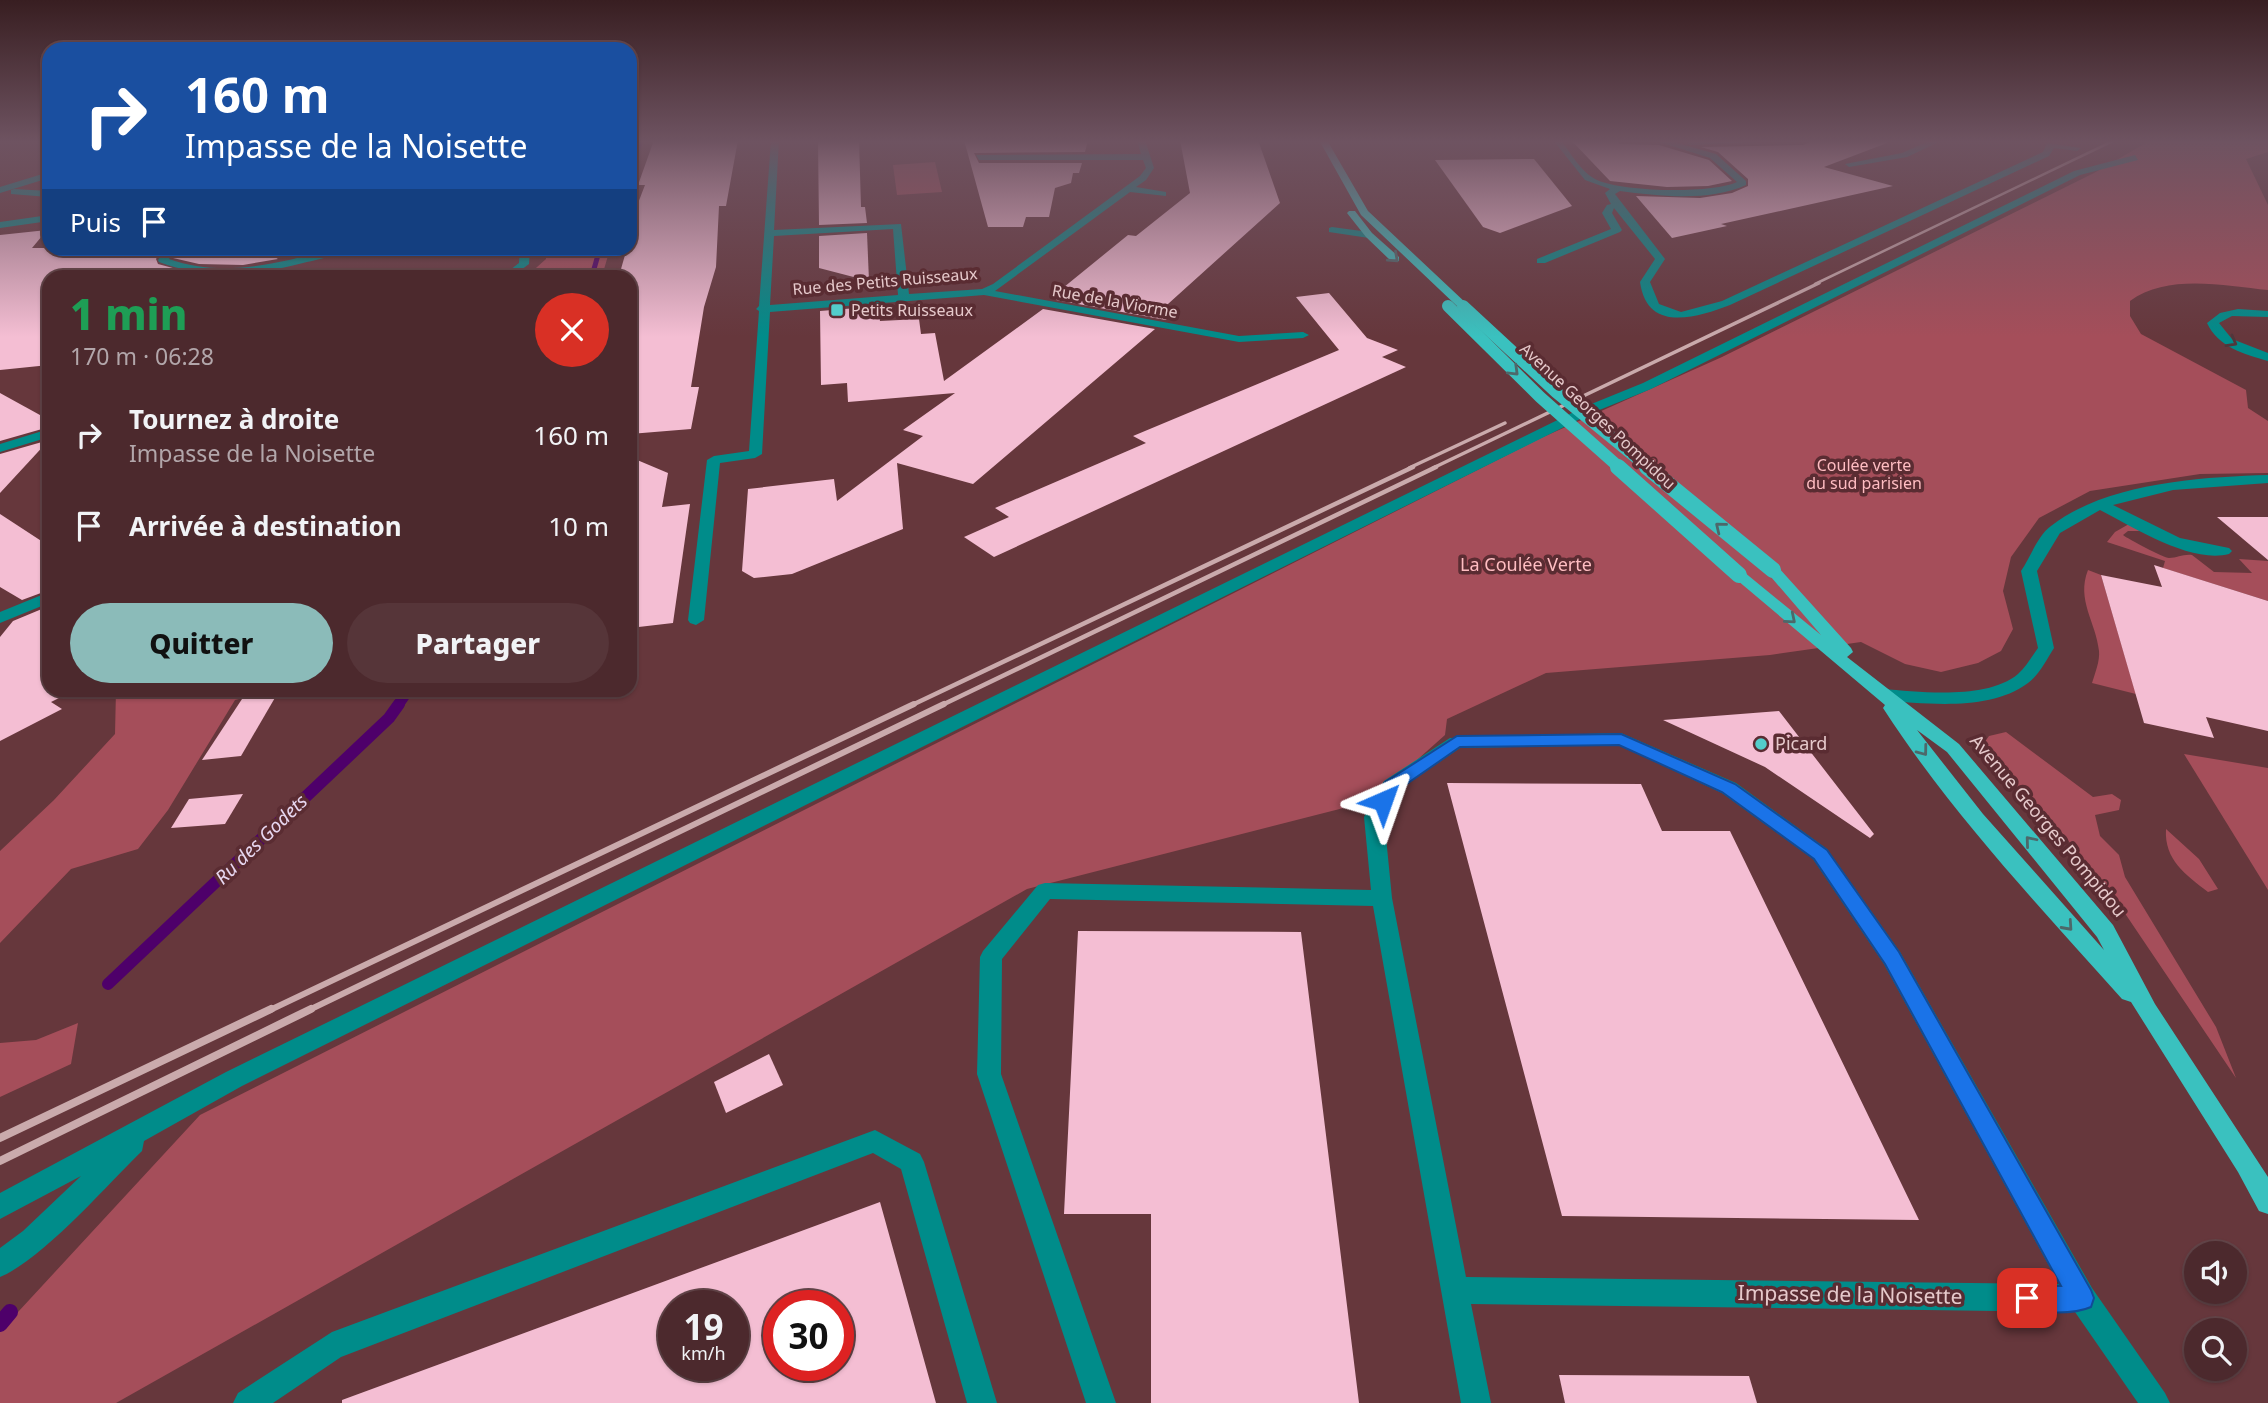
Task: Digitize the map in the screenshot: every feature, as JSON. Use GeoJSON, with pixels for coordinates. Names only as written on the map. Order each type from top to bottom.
{"type":"FeatureCollection","features":[{"type":"Feature","properties":{"kind":"main road","name":"Avenue Georges Pompidou"},"geometry":{"type":"LineString","coordinates":[[1349,205],[1369,236],[1448,306],[1540,397],[1739,575],[1883,695],[1952,748],[2105,931],[2147,1011],[2248,1164],[2268,1202]]}},
{"type":"Feature","properties":{"kind":"main road","name":"Avenue Georges Pompidou"},"geometry":{"type":"LineString","coordinates":[[1360,205],[1556,392],[1773,570],[1883,695]]}},
{"type":"Feature","properties":{"kind":"street"},"geometry":{"type":"LineString","coordinates":[[696,620],[714,460],[755,454],[770,205]]}},
{"type":"Feature","properties":{"kind":"street","name":"Rue des Petits Ruisseaux"},"geometry":{"type":"LineString","coordinates":[[762,309],[984,292],[998,286],[1106,205]]}},
{"type":"Feature","properties":{"kind":"street"},"geometry":{"type":"LineString","coordinates":[[1541,261],[1617,230],[1607,213],[1611,205]]}},
{"type":"Feature","properties":{"kind":"street"},"geometry":{"type":"LineString","coordinates":[[1617,205],[1660,258],[1660,262],[1644,279],[1654,306],[1670,314],[1691,315],[1726,303],[1935,205]]}},
{"type":"Feature","properties":{"kind":"street"},"geometry":{"type":"LineString","coordinates":[[0,1208],[234,1079],[1588,410],[1647,386],[2011,205]]}},
{"type":"Feature","properties":{"kind":"street"},"geometry":{"type":"LineString","coordinates":[[0,225],[42,219]]}},
{"type":"Feature","properties":{"kind":"street"},"geometry":{"type":"LineString","coordinates":[[1356,219],[1336,229],[1369,236]]}},
{"type":"Feature","properties":{"kind":"street"},"geometry":{"type":"LineString","coordinates":[[768,233],[898,226],[904,299]]}},
{"type":"Feature","properties":{"kind":"street"},"geometry":{"type":"LineString","coordinates":[[166,256],[163,260],[182,269],[267,270],[316,256]]}},
{"type":"Feature","properties":{"kind":"street"},"geometry":{"type":"LineString","coordinates":[[516,270],[524,264],[524,256]]}},
{"type":"Feature","properties":{"kind":"street","name":"Rue de la Viorme"},"geometry":{"type":"LineString","coordinates":[[984,292],[1240,339],[1303,335]]}},
{"type":"Feature","properties":{"kind":"street"},"geometry":{"type":"LineString","coordinates":[[2268,314],[2230,313],[2215,319],[2213,323],[2217,332],[2230,342],[2268,357]]}},
{"type":"Feature","properties":{"kind":"street"},"geometry":{"type":"LineString","coordinates":[[0,449],[42,435]]}},
{"type":"Feature","properties":{"kind":"street"},"geometry":{"type":"LineString","coordinates":[[1883,695],[1942,697],[1993,692],[2023,678],[2046,648],[2029,572],[2054,530],[2100,504],[2173,486],[2268,479]]}},
{"type":"Feature","properties":{"kind":"street"},"geometry":{"type":"LineString","coordinates":[[2100,504],[2175,542],[2199,549],[2224,551]]}},
{"type":"Feature","properties":{"kind":"street"},"geometry":{"type":"LineString","coordinates":[[0,618],[42,600]]}},
{"type":"Feature","properties":{"kind":"street"},"geometry":{"type":"LineString","coordinates":[[1476,1403],[1382,898],[1374,817],[1391,786],[1457,742],[1621,739],[1728,788],[1820,854],[1892,958],[2082,1298],[2155,1403]]}},
{"type":"Feature","properties":{"kind":"street"},"geometry":{"type":"LineString","coordinates":[[1101,1403],[989,1074],[991,957],[1045,891],[1382,898]]}},
{"type":"Feature","properties":{"kind":"street"},"geometry":{"type":"LineString","coordinates":[[0,1264],[32,1240],[154,1125]]}},
{"type":"Feature","properties":{"kind":"street"},"geometry":{"type":"LineString","coordinates":[[248,1403],[332,1346],[875,1141],[911,1162],[982,1403]]}},
{"type":"Feature","properties":{"kind":"street","name":"Impasse de la Noisette"},"geometry":{"type":"LineString","coordinates":[[1456,1290],[2082,1298]]}},
{"type":"Feature","properties":{"kind":"green space","name":"Coulée verte du sud parisien"},"geometry":{"type":"Polygon","coordinates":[[[2028,205],[2268,205],[2268,290],[2215,284],[2162,287],[2145,292],[2130,301],[2130,316],[2141,334],[2246,390],[2248,408],[2268,421],[2268,473],[2200,474],[2090,491],[2039,518],[2011,557],[2003,591],[2013,629],[2001,651],[1978,663],[1941,672],[1905,664],[1861,642],[1770,655],[1546,673],[1447,719],[1445,735],[1371,801],[1027,889],[116,1403],[0,1403],[0,1328],[6,1325],[200,1115],[1541,438],[1722,357],[2028,205]]]}},
{"type":"Feature","properties":{"kind":"green space"},"geometry":{"type":"Polygon","coordinates":[[[546,256],[608,256],[604,270],[534,270],[546,256]]]}},
{"type":"Feature","properties":{"kind":"green space"},"geometry":{"type":"Polygon","coordinates":[[[2129,524],[2140,531],[2128,531],[2123,535],[2169,558],[2192,555],[2214,572],[2252,573],[2239,559],[2268,561],[2268,601],[2163,568],[2165,561],[2107,542],[2115,532],[2129,524]]]}},
{"type":"Feature","properties":{"kind":"green space"},"geometry":{"type":"Polygon","coordinates":[[[2088,570],[2101,575],[2136,694],[2092,683],[2099,651],[2085,601],[2088,570]]]}},
{"type":"Feature","properties":{"kind":"green space"},"geometry":{"type":"Polygon","coordinates":[[[116,697],[247,697],[235,700],[168,810],[138,849],[71,869],[0,943],[0,851],[54,800],[115,734],[116,697]]]}},
{"type":"Feature","properties":{"kind":"green space"},"geometry":{"type":"Polygon","coordinates":[[[2006,732],[2093,797],[2112,794],[2121,800],[2119,810],[2095,815],[2100,836],[2119,855],[2125,877],[2216,1027],[2236,1078],[2120,906],[2059,829],[1979,750],[1989,736],[2006,732]]]}},
{"type":"Feature","properties":{"kind":"green space"},"geometry":{"type":"Polygon","coordinates":[[[2184,754],[2268,768],[2268,890],[2184,754]]]}},
{"type":"Feature","properties":{"kind":"green space"},"geometry":{"type":"Polygon","coordinates":[[[2166,829],[2199,859],[2218,889],[2208,892],[2178,866],[2169,850],[2166,829]]]}},
{"type":"Feature","properties":{"kind":"green space"},"geometry":{"type":"Polygon","coordinates":[[[78,1023],[71,1064],[0,1097],[0,1043],[36,1040],[78,1023]]]}},
{"type":"Feature","properties":{"kind":"building"},"geometry":{"type":"Polygon","coordinates":[[[726,205],[719,206],[716,267],[704,307],[691,387],[699,387],[691,429],[637,433],[637,270],[621,270],[625,256],[637,256],[637,206],[726,205]]]}},
{"type":"Feature","properties":{"kind":"building"},"geometry":{"type":"Polygon","coordinates":[[[819,205],[865,207],[867,223],[819,225],[819,205]]]}},
{"type":"Feature","properties":{"kind":"building"},"geometry":{"type":"Polygon","coordinates":[[[982,205],[1051,205],[1049,217],[1026,217],[1023,227],[988,227],[982,205]]]}},
{"type":"Feature","properties":{"kind":"building"},"geometry":{"type":"Polygon","coordinates":[[[1174,205],[1277,205],[1158,313],[1171,315],[1166,320],[1056,300],[1059,297],[1053,296],[1128,235],[1136,236],[1174,205]]]}},
{"type":"Feature","properties":{"kind":"building"},"geometry":{"type":"Polygon","coordinates":[[[1468,205],[1572,206],[1500,233],[1483,227],[1468,205]]]}},
{"type":"Feature","properties":{"kind":"building"},"geometry":{"type":"Polygon","coordinates":[[[1644,205],[1805,205],[1721,224],[1727,226],[1672,238],[1644,205]]]}},
{"type":"Feature","properties":{"kind":"building"},"geometry":{"type":"Polygon","coordinates":[[[42,231],[42,236],[32,248],[42,248],[42,256],[158,256],[158,264],[180,270],[42,270],[42,366],[0,370],[0,235],[42,231]]]}},
{"type":"Feature","properties":{"kind":"building"},"geometry":{"type":"Polygon","coordinates":[[[867,233],[869,281],[819,268],[819,236],[867,233]]]}},
{"type":"Feature","properties":{"kind":"building"},"geometry":{"type":"Polygon","coordinates":[[[273,256],[278,259],[243,265],[199,264],[173,258],[273,256]]]}},
{"type":"Feature","properties":{"kind":"building"},"geometry":{"type":"Polygon","coordinates":[[[1329,293],[1367,338],[1398,350],[1382,357],[1406,367],[994,557],[964,537],[1009,517],[995,508],[1146,443],[1133,436],[1339,350],[1296,297],[1329,293]]]}},
{"type":"Feature","properties":{"kind":"building"},"geometry":{"type":"Polygon","coordinates":[[[869,307],[869,317],[879,316],[880,321],[919,319],[921,334],[935,333],[944,381],[1043,309],[1155,329],[973,484],[897,463],[903,529],[792,574],[754,578],[742,571],[748,489],[834,479],[837,501],[923,436],[903,430],[955,393],[848,402],[847,383],[821,385],[820,311],[869,307]]]}},
{"type":"Feature","properties":{"kind":"building"},"geometry":{"type":"Polygon","coordinates":[[[0,393],[42,416],[42,429],[0,441],[0,393]]]}},
{"type":"Feature","properties":{"kind":"building"},"geometry":{"type":"Polygon","coordinates":[[[42,442],[42,448],[0,493],[0,454],[42,442]]]}},
{"type":"Feature","properties":{"kind":"building"},"geometry":{"type":"Polygon","coordinates":[[[637,460],[668,473],[662,507],[690,504],[673,623],[637,627],[637,460]]]}},
{"type":"Feature","properties":{"kind":"building"},"geometry":{"type":"Polygon","coordinates":[[[0,514],[42,541],[42,593],[22,600],[0,587],[0,514]]]}},
{"type":"Feature","properties":{"kind":"building"},"geometry":{"type":"Polygon","coordinates":[[[2217,517],[2268,517],[2268,560],[2217,517]]]}},
{"type":"Feature","properties":{"kind":"building"},"geometry":{"type":"Polygon","coordinates":[[[2154,565],[2268,601],[2268,731],[2206,717],[2214,738],[2144,723],[2101,575],[2162,587],[2154,565]]]}},
{"type":"Feature","properties":{"kind":"building"},"geometry":{"type":"Polygon","coordinates":[[[42,609],[42,697],[61,697],[51,702],[62,709],[0,741],[0,637],[13,621],[42,609]]]}},
{"type":"Feature","properties":{"kind":"building"},"geometry":{"type":"Polygon","coordinates":[[[275,697],[241,756],[202,760],[242,699],[275,697]]]}},
{"type":"Feature","properties":{"kind":"building"},"geometry":{"type":"Polygon","coordinates":[[[1779,711],[1874,834],[1870,838],[1765,767],[1663,720],[1779,711]]]}},
{"type":"Feature","properties":{"kind":"building"},"geometry":{"type":"Polygon","coordinates":[[[1447,783],[1641,784],[1662,831],[1730,831],[1919,1220],[1562,1216],[1447,783]]]}},
{"type":"Feature","properties":{"kind":"building"},"geometry":{"type":"Polygon","coordinates":[[[243,794],[225,824],[171,828],[189,799],[243,794]]]}},
{"type":"Feature","properties":{"kind":"building"},"geometry":{"type":"Polygon","coordinates":[[[1078,931],[1301,932],[1359,1403],[1151,1403],[1151,1214],[1064,1214],[1078,931]]]}},
{"type":"Feature","properties":{"kind":"building"},"geometry":{"type":"Polygon","coordinates":[[[769,1054],[783,1085],[726,1113],[714,1082],[769,1054]]]}},
{"type":"Feature","properties":{"kind":"building"},"geometry":{"type":"Polygon","coordinates":[[[880,1202],[936,1403],[342,1403],[342,1400],[880,1202]]]}},
{"type":"Feature","properties":{"kind":"building"},"geometry":{"type":"Polygon","coordinates":[[[1559,1375],[1749,1376],[1757,1403],[1565,1403],[1559,1375]]]}},
{"type":"Feature","properties":{"kind":"waterway","name":"Ru des Godets"},"geometry":{"type":"LineString","coordinates":[[594,270],[598,256]]}},
{"type":"Feature","properties":{"kind":"waterway","name":"Ru des Godets"},"geometry":{"type":"LineString","coordinates":[[398,706],[404,697]]}},
{"type":"Feature","properties":{"kind":"waterway","name":"Ru des Godets"},"geometry":{"type":"LineString","coordinates":[[108,984],[389,718],[399,704]]}},
{"type":"Feature","properties":{"kind":"waterway","name":"Ru des Godets"},"geometry":{"type":"LineString","coordinates":[[0,1324],[10,1312]]}},
{"type":"Feature","properties":{"kind":"railway"},"geometry":{"type":"LineString","coordinates":[[1815,284],[1979,205]]}},
{"type":"Feature","properties":{"kind":"railway"},"geometry":{"type":"LineString","coordinates":[[1433,468],[1819,283]]}},
{"type":"Feature","properties":{"kind":"railway"},"geometry":{"type":"LineString","coordinates":[[1409,468],[1505,423]]}},
{"type":"Feature","properties":{"kind":"railway"},"geometry":{"type":"LineString","coordinates":[[910,706],[1413,467]]}},
{"type":"Feature","properties":{"kind":"railway"},"geometry":{"type":"LineString","coordinates":[[940,706],[1436,467]]}},
{"type":"Feature","properties":{"kind":"railway"},"geometry":{"type":"LineString","coordinates":[[268,1011],[914,704]]}},
{"type":"Feature","properties":{"kind":"railway"},"geometry":{"type":"LineString","coordinates":[[307,1011],[944,704]]}},
{"type":"Feature","properties":{"kind":"railway"},"geometry":{"type":"LineString","coordinates":[[0,1138],[271,1009]]}},
{"type":"Feature","properties":{"kind":"railway"},"geometry":{"type":"LineString","coordinates":[[0,1161],[311,1009]]}},
{"type":"Feature","properties":{"kind":"place","name":"Petits Ruisseaux"},"geometry":{"type":"Point","coordinates":[837,310]}},
{"type":"Feature","properties":{"kind":"place","name":"Picard"},"geometry":{"type":"Point","coordinates":[1761,744]}},
{"type":"Feature","properties":{"kind":"route"},"geometry":{"type":"LineString","coordinates":[[1383,801],[1391,786],[1457,742],[1621,739],[1728,788],[1820,854],[1892,958],[2082,1298],[2027,1298]]}},
{"type":"Feature","properties":{"kind":"park label","name":"La Coulée Verte"},"geometry":{"type":"Point","coordinates":[1526,565]}}]}
